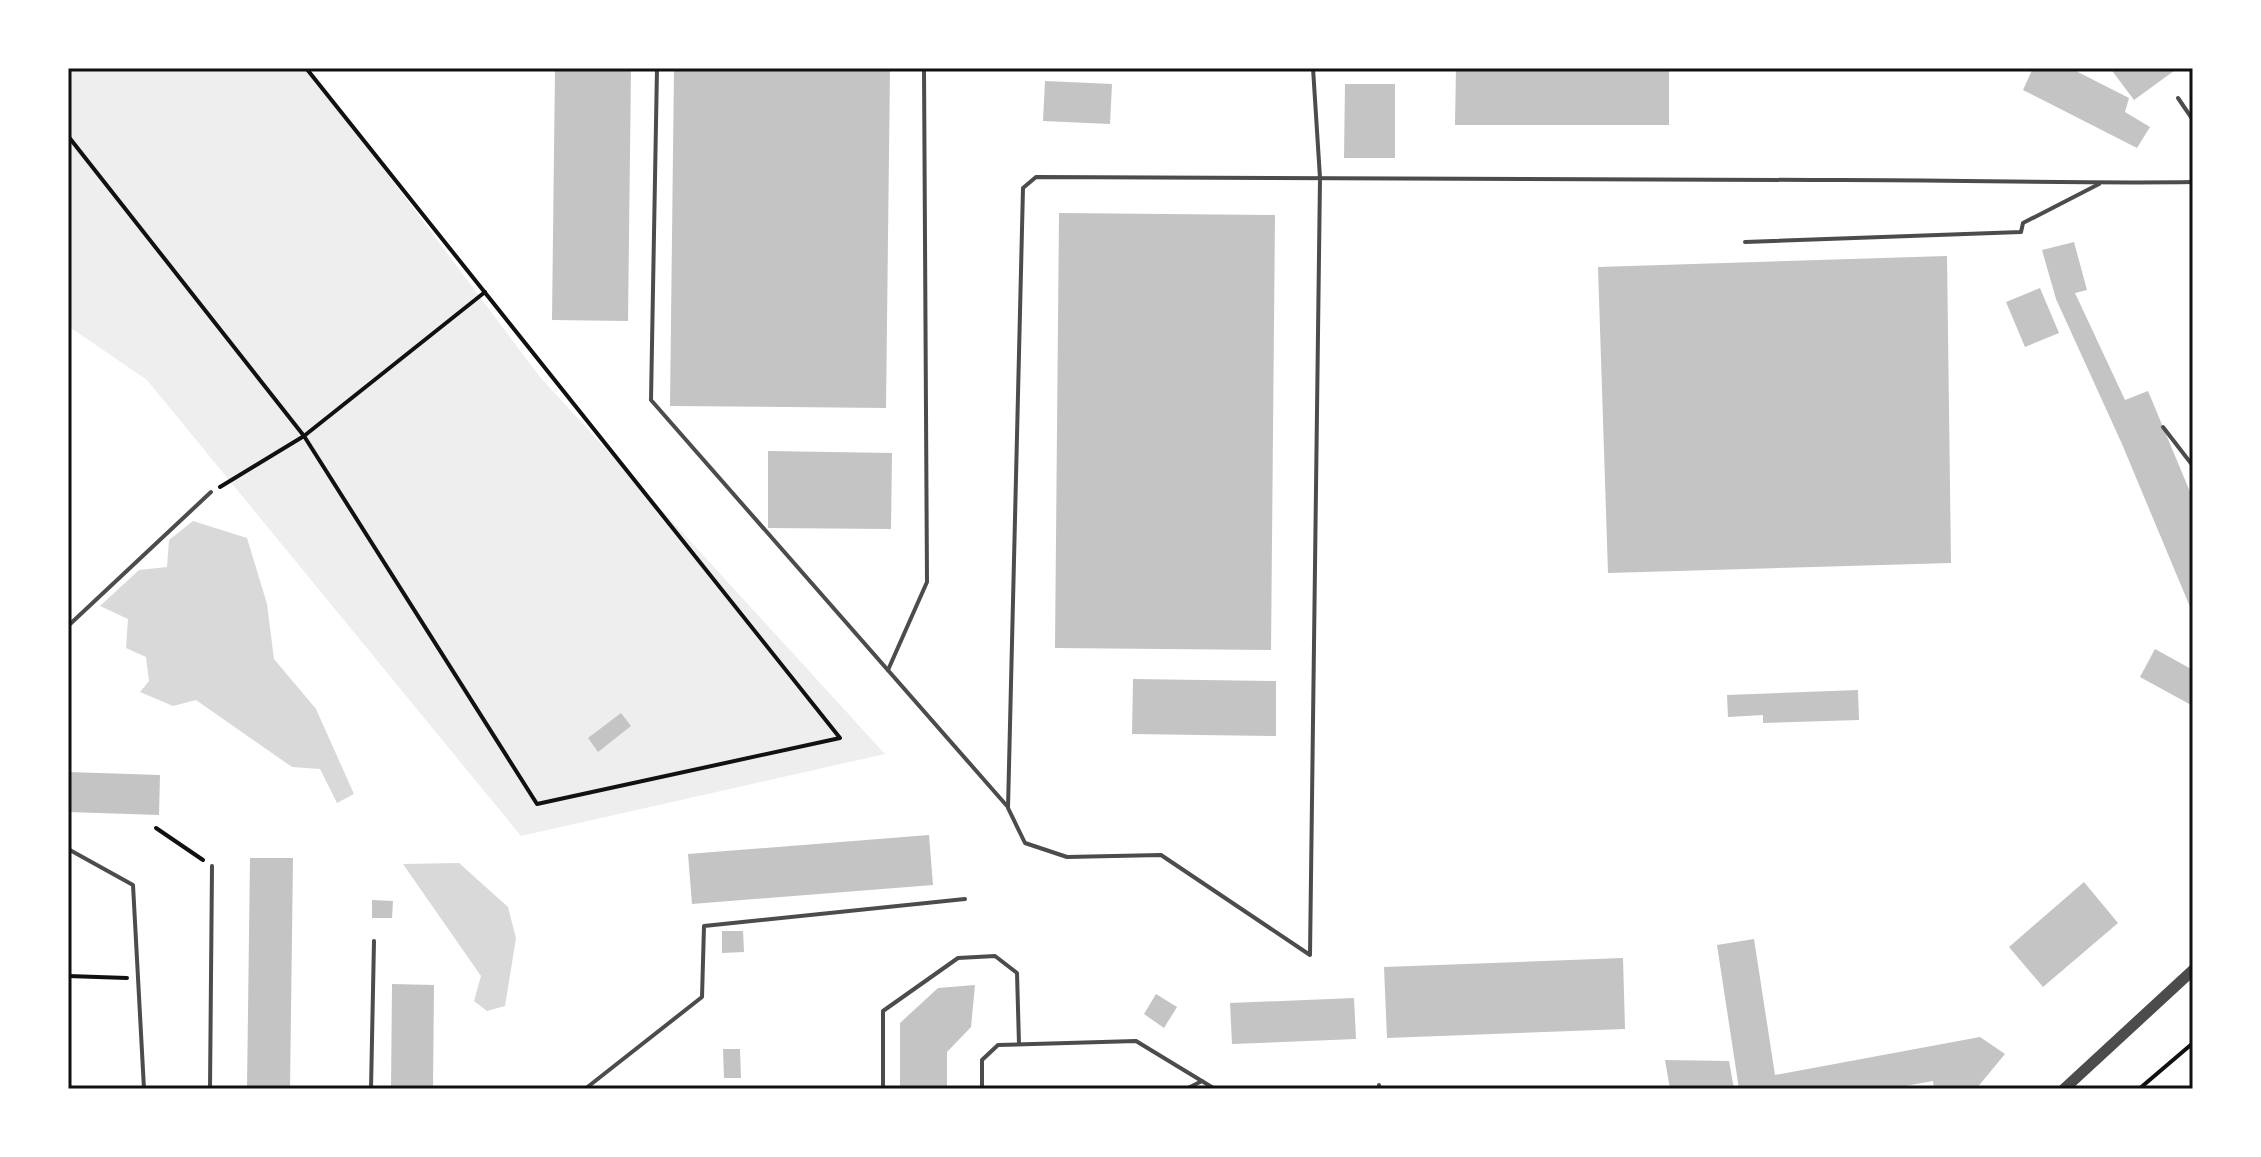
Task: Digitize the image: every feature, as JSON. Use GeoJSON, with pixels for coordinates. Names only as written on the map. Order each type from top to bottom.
{"type":"FeatureCollection","features":[{"type":"Feature","properties":{"kind":"street"},"geometry":{"type":"LineString","coordinates":[[2064,1089],[2193,970]]}},
{"type":"Feature","properties":{"kind":"lane"},"geometry":{"type":"LineString","coordinates":[[657,68],[651,400],[1008,808],[1025,843],[1067,857],[1161,855],[1310,955],[1320,178],[1313,68]]}},
{"type":"Feature","properties":{"kind":"lane"},"geometry":{"type":"LineString","coordinates":[[888,670],[927,582],[924,68]]}},
{"type":"Feature","properties":{"kind":"lane"},"geometry":{"type":"LineString","coordinates":[[2178,98],[2193,120]]}},
{"type":"Feature","properties":{"kind":"lane"},"geometry":{"type":"LineString","coordinates":[[1008,808],[1023,188],[1036,177],[2193,182]]}},
{"type":"Feature","properties":{"kind":"lane"},"geometry":{"type":"LineString","coordinates":[[1745,242],[2021,232],[2023,223],[2102,183]]}},
{"type":"Feature","properties":{"kind":"lane"},"geometry":{"type":"LineString","coordinates":[[2163,427],[2193,466]]}},
{"type":"Feature","properties":{"kind":"lane"},"geometry":{"type":"LineString","coordinates":[[68,626],[211,492]]}},
{"type":"Feature","properties":{"kind":"lane"},"geometry":{"type":"LineString","coordinates":[[68,849],[133,885],[144,1089]]}},
{"type":"Feature","properties":{"kind":"lane"},"geometry":{"type":"LineString","coordinates":[[210,1089],[212,866]]}},
{"type":"Feature","properties":{"kind":"lane"},"geometry":{"type":"LineString","coordinates":[[585,1089],[702,997],[704,926],[965,899]]}},
{"type":"Feature","properties":{"kind":"lane"},"geometry":{"type":"LineString","coordinates":[[371,1089],[374,941]]}},
{"type":"Feature","properties":{"kind":"lane"},"geometry":{"type":"LineString","coordinates":[[883,1089],[883,1011],[958,958],[995,956],[1017,973],[1019,1044]]}},
{"type":"Feature","properties":{"kind":"lane"},"geometry":{"type":"LineString","coordinates":[[982,1089],[982,1060],[998,1045],[1136,1041],[1215,1089]]}},
{"type":"Feature","properties":{"kind":"lane"},"geometry":{"type":"LineString","coordinates":[[1186,1089],[1202,1081]]}},
{"type":"Feature","properties":{"kind":"path"},"geometry":{"type":"LineString","coordinates":[[68,136],[304,436],[537,804],[840,738],[306,68]]}},
{"type":"Feature","properties":{"kind":"path"},"geometry":{"type":"LineString","coordinates":[[211,492],[304,436],[485,292]]}},
{"type":"Feature","properties":{"kind":"path"},"geometry":{"type":"LineString","coordinates":[[156,828],[212,866]]}},
{"type":"Feature","properties":{"kind":"path"},"geometry":{"type":"LineString","coordinates":[[68,976],[138,979]]}},
{"type":"Feature","properties":{"kind":"path"},"geometry":{"type":"LineString","coordinates":[[2139,1089],[2193,1043]]}},
{"type":"Feature","properties":{"kind":"shaded area"},"geometry":{"type":"Polygon","coordinates":[[[68,68],[308,68],[540,377],[885,754],[521,836],[147,380],[68,326],[68,68]]]}},
{"type":"Feature","properties":{"kind":"shaded area"},"geometry":{"type":"Polygon","coordinates":[[[193,521],[247,538],[267,604],[274,659],[316,709],[354,794],[337,803],[320,769],[292,767],[196,700],[173,706],[140,692],[149,681],[146,657],[126,648],[128,619],[100,606],[139,570],[167,567],[169,540],[193,521]]]}},
{"type":"Feature","properties":{"kind":"shaded area"},"geometry":{"type":"Polygon","coordinates":[[[459,863],[508,907],[516,938],[505,1006],[487,1011],[474,1001],[481,976],[403,864],[459,863]]]}},
{"type":"Feature","properties":{"kind":"building"},"geometry":{"type":"Polygon","coordinates":[[[555,68],[631,68],[628,321],[552,320],[555,68]]]}},
{"type":"Feature","properties":{"kind":"building"},"geometry":{"type":"Polygon","coordinates":[[[674,68],[890,68],[886,408],[670,406],[674,68]]]}},
{"type":"Feature","properties":{"kind":"building"},"geometry":{"type":"Polygon","coordinates":[[[1456,68],[1669,68],[1669,125],[1455,125],[1456,68]]]}},
{"type":"Feature","properties":{"kind":"building"},"geometry":{"type":"Polygon","coordinates":[[[2033,68],[2070,68],[2129,98],[2125,112],[2150,127],[2137,148],[2023,90],[2033,68]]]}},
{"type":"Feature","properties":{"kind":"building"},"geometry":{"type":"Polygon","coordinates":[[[2110,68],[2178,68],[2134,100],[2110,68]]]}},
{"type":"Feature","properties":{"kind":"building"},"geometry":{"type":"Polygon","coordinates":[[[1045,81],[1112,84],[1110,124],[1043,121],[1045,81]]]}},
{"type":"Feature","properties":{"kind":"building"},"geometry":{"type":"Polygon","coordinates":[[[1345,84],[1395,84],[1395,158],[1344,158],[1345,84]]]}},
{"type":"Feature","properties":{"kind":"building"},"geometry":{"type":"Polygon","coordinates":[[[1059,213],[1275,215],[1271,650],[1055,648],[1059,213]]]}},
{"type":"Feature","properties":{"kind":"building"},"geometry":{"type":"Polygon","coordinates":[[[2074,242],[2087,290],[2075,293],[2125,400],[2148,391],[2193,499],[2193,614],[2122,444],[2056,299],[2042,250],[2074,242]]]}},
{"type":"Feature","properties":{"kind":"building"},"geometry":{"type":"Polygon","coordinates":[[[1947,256],[1951,563],[1608,573],[1598,267],[1947,256]]]}},
{"type":"Feature","properties":{"kind":"building"},"geometry":{"type":"Polygon","coordinates":[[[2040,288],[2059,333],[2025,347],[2006,302],[2040,288]]]}},
{"type":"Feature","properties":{"kind":"building"},"geometry":{"type":"Polygon","coordinates":[[[768,451],[892,453],[891,529],[768,528],[768,451]]]}},
{"type":"Feature","properties":{"kind":"building"},"geometry":{"type":"Polygon","coordinates":[[[2155,649],[2193,670],[2193,706],[2140,677],[2155,649]]]}},
{"type":"Feature","properties":{"kind":"building"},"geometry":{"type":"Polygon","coordinates":[[[1133,679],[1276,681],[1276,736],[1132,734],[1133,679]]]}},
{"type":"Feature","properties":{"kind":"building"},"geometry":{"type":"Polygon","coordinates":[[[1858,690],[1859,720],[1763,723],[1763,715],[1728,717],[1727,695],[1858,690]]]}},
{"type":"Feature","properties":{"kind":"building"},"geometry":{"type":"Polygon","coordinates":[[[621,713],[631,726],[598,752],[588,738],[621,713]]]}},
{"type":"Feature","properties":{"kind":"building"},"geometry":{"type":"Polygon","coordinates":[[[68,772],[160,775],[159,815],[68,812],[68,772]]]}},
{"type":"Feature","properties":{"kind":"building"},"geometry":{"type":"Polygon","coordinates":[[[929,835],[933,885],[692,904],[688,854],[929,835]]]}},
{"type":"Feature","properties":{"kind":"building"},"geometry":{"type":"Polygon","coordinates":[[[250,858],[293,858],[290,1089],[247,1089],[250,858]]]}},
{"type":"Feature","properties":{"kind":"building"},"geometry":{"type":"Polygon","coordinates":[[[2084,882],[2118,923],[2043,987],[2009,947],[2084,882]]]}},
{"type":"Feature","properties":{"kind":"building"},"geometry":{"type":"Polygon","coordinates":[[[372,900],[393,901],[392,918],[372,918],[372,900]]]}},
{"type":"Feature","properties":{"kind":"building"},"geometry":{"type":"Polygon","coordinates":[[[722,931],[743,931],[744,952],[722,953],[722,931]]]}},
{"type":"Feature","properties":{"kind":"building"},"geometry":{"type":"Polygon","coordinates":[[[1754,939],[1775,1075],[1980,1037],[2005,1054],[1976,1089],[1934,1089],[1933,1081],[1889,1089],[1739,1089],[1717,945],[1754,939]]]}},
{"type":"Feature","properties":{"kind":"building"},"geometry":{"type":"Polygon","coordinates":[[[1623,958],[1625,1029],[1387,1038],[1384,967],[1623,958]]]}},
{"type":"Feature","properties":{"kind":"building"},"geometry":{"type":"Polygon","coordinates":[[[392,984],[434,985],[433,1089],[391,1089],[392,984]]]}},
{"type":"Feature","properties":{"kind":"building"},"geometry":{"type":"Polygon","coordinates":[[[975,985],[971,1027],[947,1052],[947,1089],[900,1089],[900,1023],[938,988],[975,985]]]}},
{"type":"Feature","properties":{"kind":"building"},"geometry":{"type":"Polygon","coordinates":[[[1156,994],[1177,1007],[1164,1028],[1144,1014],[1156,994]]]}},
{"type":"Feature","properties":{"kind":"building"},"geometry":{"type":"Polygon","coordinates":[[[1354,998],[1356,1039],[1232,1044],[1230,1003],[1354,998]]]}},
{"type":"Feature","properties":{"kind":"building"},"geometry":{"type":"Polygon","coordinates":[[[723,1049],[740,1049],[741,1078],[724,1078],[723,1049]]]}},
{"type":"Feature","properties":{"kind":"building"},"geometry":{"type":"Polygon","coordinates":[[[1665,1060],[1729,1061],[1734,1089],[1670,1089],[1665,1060]]]}}]}
